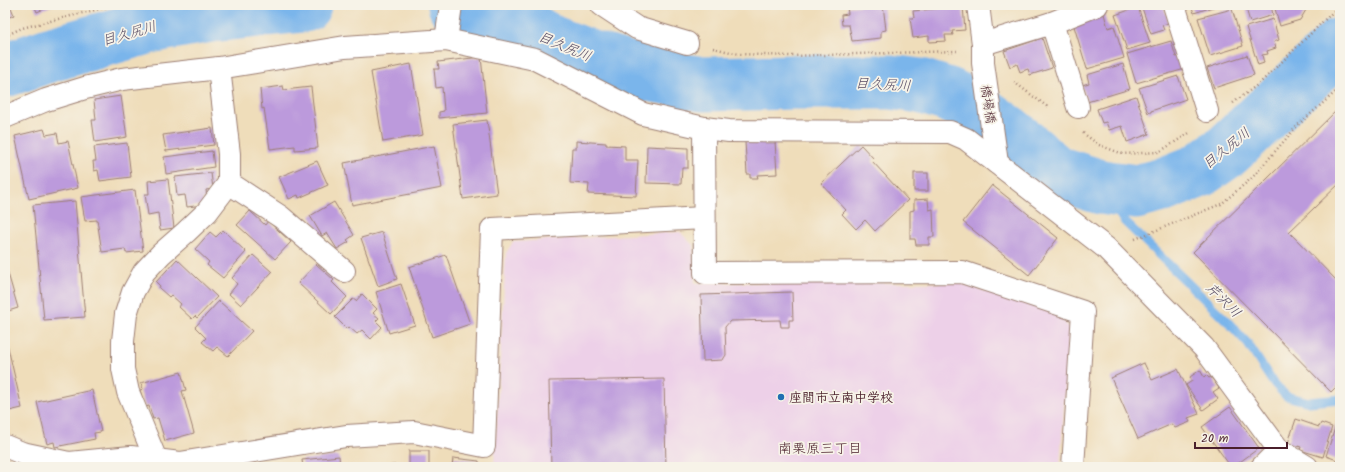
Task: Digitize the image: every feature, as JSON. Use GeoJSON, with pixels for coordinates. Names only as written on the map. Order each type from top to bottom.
{"type":"FeatureCollection","features":[{"type":"Feature","properties":{"kind":"street"},"geometry":{"type":"LineString","coordinates":[[446,35],[451,5]]}},
{"type":"Feature","properties":{"kind":"street"},"geometry":{"type":"LineString","coordinates":[[602,5],[637,28],[687,43]]}},
{"type":"Feature","properties":{"kind":"street","name":"橋場橋"},"geometry":{"type":"LineString","coordinates":[[978,5],[996,154]]}},
{"type":"Feature","properties":{"kind":"street"},"geometry":{"type":"LineString","coordinates":[[983,53],[1097,5]]}},
{"type":"Feature","properties":{"kind":"street"},"geometry":{"type":"LineString","coordinates":[[1174,5],[1207,111]]}},
{"type":"Feature","properties":{"kind":"street"},"geometry":{"type":"LineString","coordinates":[[1052,23],[1078,107]]}},
{"type":"Feature","properties":{"kind":"street"},"geometry":{"type":"LineString","coordinates":[[5,116],[46,100],[122,79],[219,68],[345,47],[446,35],[535,60],[643,114],[704,128],[729,131],[950,132],[996,154],[1106,248],[1199,342],[1278,450],[1307,467]]}},
{"type":"Feature","properties":{"kind":"street"},"geometry":{"type":"LineString","coordinates":[[157,464],[128,392],[123,369],[123,341],[126,314],[133,292],[144,272],[161,254],[207,212],[229,183],[228,154],[219,68]]}},
{"type":"Feature","properties":{"kind":"street"},"geometry":{"type":"LineString","coordinates":[[704,128],[705,273],[962,272],[1083,312],[1073,467]]}},
{"type":"Feature","properties":{"kind":"street"},"geometry":{"type":"LineString","coordinates":[[229,183],[281,217],[344,271]]}},
{"type":"Feature","properties":{"kind":"street"},"geometry":{"type":"LineString","coordinates":[[17,455],[69,463],[131,457],[157,464],[180,463],[346,436],[414,432],[484,446],[492,229],[704,218]]}},
{"type":"Feature","properties":{"kind":"street"},"geometry":{"type":"LineString","coordinates":[[1262,467],[1278,450]]}},
{"type":"Feature","properties":{"kind":"path"},"geometry":{"type":"LineString","coordinates":[[5,36],[22,28],[115,5]]}},
{"type":"Feature","properties":{"kind":"path"},"geometry":{"type":"LineString","coordinates":[[1229,106],[1260,83],[1340,5]]}},
{"type":"Feature","properties":{"kind":"path"},"geometry":{"type":"LineString","coordinates":[[687,43],[740,54],[790,56],[958,51],[983,53]]}},
{"type":"Feature","properties":{"kind":"path"},"geometry":{"type":"LineString","coordinates":[[1008,78],[1050,109]]}},
{"type":"Feature","properties":{"kind":"path"},"geometry":{"type":"LineString","coordinates":[[1132,240],[1158,231],[1222,204],[1252,178],[1298,125],[1340,88]]}},
{"type":"Feature","properties":{"kind":"path"},"geometry":{"type":"LineString","coordinates":[[1080,131],[1099,144],[1123,154],[1159,152],[1191,132]]}},
{"type":"Feature","properties":{"kind":"shaded area","name":"座間市立南中学校"},"geometry":{"type":"Polygon","coordinates":[[[680,232],[693,245],[695,283],[960,283],[1060,315],[1069,328],[1060,467],[494,467],[506,253],[513,242],[680,232]]]}},
{"type":"Feature","properties":{"kind":"building"},"geometry":{"type":"Polygon","coordinates":[[[5,5],[10,5],[14,15],[5,19],[5,5]]]}},
{"type":"Feature","properties":{"kind":"building"},"geometry":{"type":"Polygon","coordinates":[[[34,5],[53,5],[37,12],[34,5]]]}},
{"type":"Feature","properties":{"kind":"building"},"geometry":{"type":"Polygon","coordinates":[[[883,5],[886,30],[881,31],[881,38],[852,41],[849,25],[842,25],[841,15],[848,14],[847,7],[883,5]]]}},
{"type":"Feature","properties":{"kind":"building"},"geometry":{"type":"Polygon","coordinates":[[[1141,5],[1163,5],[1169,23],[1162,25],[1164,30],[1151,34],[1141,5]]]}},
{"type":"Feature","properties":{"kind":"building"},"geometry":{"type":"Polygon","coordinates":[[[1191,5],[1219,5],[1194,13],[1191,5]]]}},
{"type":"Feature","properties":{"kind":"building"},"geometry":{"type":"Polygon","coordinates":[[[1245,5],[1271,5],[1273,15],[1250,22],[1245,5]]]}},
{"type":"Feature","properties":{"kind":"building"},"geometry":{"type":"Polygon","coordinates":[[[1278,5],[1309,5],[1300,20],[1280,26],[1275,9],[1279,8],[1278,5]]]}},
{"type":"Feature","properties":{"kind":"building"},"geometry":{"type":"Polygon","coordinates":[[[963,6],[965,30],[952,31],[953,35],[945,35],[946,41],[929,42],[929,36],[913,38],[910,18],[914,18],[913,11],[963,6]]]}},
{"type":"Feature","properties":{"kind":"building"},"geometry":{"type":"Polygon","coordinates":[[[1138,7],[1150,43],[1127,50],[1115,15],[1138,7]]]}},
{"type":"Feature","properties":{"kind":"building"},"geometry":{"type":"Polygon","coordinates":[[[1232,9],[1243,46],[1210,56],[1198,18],[1232,9]]]}},
{"type":"Feature","properties":{"kind":"building"},"geometry":{"type":"Polygon","coordinates":[[[1104,14],[1108,28],[1114,26],[1124,58],[1087,69],[1073,23],[1104,14]]]}},
{"type":"Feature","properties":{"kind":"building"},"geometry":{"type":"Polygon","coordinates":[[[1273,19],[1279,40],[1274,42],[1276,48],[1267,51],[1268,54],[1262,55],[1264,63],[1258,65],[1246,27],[1273,19]]]}},
{"type":"Feature","properties":{"kind":"building"},"geometry":{"type":"Polygon","coordinates":[[[1042,38],[1052,68],[1030,75],[1028,69],[1020,72],[1017,64],[1010,67],[1004,51],[1042,38]]]}},
{"type":"Feature","properties":{"kind":"building"},"geometry":{"type":"Polygon","coordinates":[[[1171,41],[1176,57],[1181,56],[1185,69],[1136,83],[1127,54],[1171,41]]]}},
{"type":"Feature","properties":{"kind":"building"},"geometry":{"type":"Polygon","coordinates":[[[1247,55],[1254,75],[1214,88],[1207,68],[1247,55]]]}},
{"type":"Feature","properties":{"kind":"building"},"geometry":{"type":"Polygon","coordinates":[[[481,57],[487,113],[439,118],[439,112],[444,111],[442,87],[436,88],[434,69],[439,69],[438,62],[481,57]]]}},
{"type":"Feature","properties":{"kind":"building"},"geometry":{"type":"Polygon","coordinates":[[[411,64],[423,135],[383,142],[371,72],[411,64]]]}},
{"type":"Feature","properties":{"kind":"building"},"geometry":{"type":"Polygon","coordinates":[[[1123,64],[1130,89],[1087,102],[1082,85],[1089,83],[1087,75],[1123,64]]]}},
{"type":"Feature","properties":{"kind":"building"},"geometry":{"type":"Polygon","coordinates":[[[1178,76],[1186,99],[1148,113],[1139,88],[1178,76]]]}},
{"type":"Feature","properties":{"kind":"building"},"geometry":{"type":"Polygon","coordinates":[[[283,86],[284,90],[311,87],[318,148],[295,150],[295,146],[270,149],[264,108],[262,109],[260,89],[283,86]]]}},
{"type":"Feature","properties":{"kind":"building"},"geometry":{"type":"Polygon","coordinates":[[[121,96],[127,137],[95,142],[92,120],[96,120],[94,100],[121,96]]]}},
{"type":"Feature","properties":{"kind":"building"},"geometry":{"type":"Polygon","coordinates":[[[1136,96],[1149,134],[1127,142],[1122,126],[1109,130],[1106,122],[1102,123],[1097,109],[1136,96]]]}},
{"type":"Feature","properties":{"kind":"building"},"geometry":{"type":"Polygon","coordinates":[[[1340,107],[1340,183],[1289,232],[1340,284],[1340,383],[1331,392],[1193,252],[1340,107]]]}},
{"type":"Feature","properties":{"kind":"building"},"geometry":{"type":"Polygon","coordinates":[[[487,120],[497,194],[463,199],[453,124],[487,120]]]}},
{"type":"Feature","properties":{"kind":"building"},"geometry":{"type":"Polygon","coordinates":[[[212,128],[214,145],[166,151],[163,135],[212,128]]]}},
{"type":"Feature","properties":{"kind":"building"},"geometry":{"type":"Polygon","coordinates":[[[44,129],[46,135],[57,133],[59,143],[68,141],[78,188],[29,199],[15,136],[44,129]]]}},
{"type":"Feature","properties":{"kind":"building"},"geometry":{"type":"Polygon","coordinates":[[[576,141],[625,146],[625,160],[638,160],[636,196],[588,194],[589,184],[570,183],[572,148],[576,148],[576,141]]]}},
{"type":"Feature","properties":{"kind":"building"},"geometry":{"type":"Polygon","coordinates":[[[775,141],[777,174],[757,175],[758,178],[750,178],[750,174],[747,174],[745,142],[775,141]]]}},
{"type":"Feature","properties":{"kind":"building"},"geometry":{"type":"Polygon","coordinates":[[[127,143],[131,177],[100,181],[98,170],[94,171],[93,161],[96,161],[94,147],[127,143]]]}},
{"type":"Feature","properties":{"kind":"building"},"geometry":{"type":"Polygon","coordinates":[[[861,145],[874,159],[872,161],[908,200],[875,231],[865,220],[856,229],[842,214],[846,210],[821,183],[861,145]]]}},
{"type":"Feature","properties":{"kind":"building"},"geometry":{"type":"Polygon","coordinates":[[[434,146],[442,188],[352,205],[344,163],[434,146]]]}},
{"type":"Feature","properties":{"kind":"building"},"geometry":{"type":"Polygon","coordinates":[[[647,146],[688,148],[688,168],[682,168],[681,184],[646,183],[647,146]]]}},
{"type":"Feature","properties":{"kind":"building"},"geometry":{"type":"Polygon","coordinates":[[[212,151],[214,167],[166,174],[164,157],[212,151]]]}},
{"type":"Feature","properties":{"kind":"building"},"geometry":{"type":"Polygon","coordinates":[[[317,161],[328,185],[299,198],[298,195],[289,199],[279,177],[317,161]]]}},
{"type":"Feature","properties":{"kind":"building"},"geometry":{"type":"Polygon","coordinates":[[[211,173],[213,189],[206,190],[207,199],[203,199],[203,205],[187,207],[185,195],[177,196],[175,177],[211,173]]]}},
{"type":"Feature","properties":{"kind":"building"},"geometry":{"type":"Polygon","coordinates":[[[914,173],[928,173],[928,191],[914,191],[914,173]]]}},
{"type":"Feature","properties":{"kind":"building"},"geometry":{"type":"Polygon","coordinates":[[[168,179],[174,228],[160,230],[158,213],[148,215],[145,194],[149,194],[148,181],[168,179]]]}},
{"type":"Feature","properties":{"kind":"building"},"geometry":{"type":"Polygon","coordinates":[[[992,185],[1058,238],[1029,275],[963,222],[992,185]]]}},
{"type":"Feature","properties":{"kind":"building"},"geometry":{"type":"Polygon","coordinates":[[[135,190],[143,251],[126,253],[125,249],[102,252],[97,220],[85,221],[81,197],[135,190]]]}},
{"type":"Feature","properties":{"kind":"building"},"geometry":{"type":"Polygon","coordinates":[[[928,199],[929,210],[933,209],[934,237],[929,237],[929,245],[916,245],[915,239],[910,239],[910,211],[914,210],[914,200],[928,199]]]}},
{"type":"Feature","properties":{"kind":"building"},"geometry":{"type":"Polygon","coordinates":[[[75,201],[85,317],[44,320],[33,205],[75,201]]]}},
{"type":"Feature","properties":{"kind":"building"},"geometry":{"type":"Polygon","coordinates":[[[334,202],[354,235],[347,240],[349,242],[337,249],[327,233],[322,236],[310,216],[334,202]]]}},
{"type":"Feature","properties":{"kind":"building"},"geometry":{"type":"Polygon","coordinates":[[[250,211],[265,225],[268,221],[291,242],[275,259],[237,225],[250,211]]]}},
{"type":"Feature","properties":{"kind":"building"},"geometry":{"type":"Polygon","coordinates":[[[223,230],[246,252],[223,278],[207,265],[209,262],[195,249],[210,232],[216,237],[223,230]]]}},
{"type":"Feature","properties":{"kind":"building"},"geometry":{"type":"Polygon","coordinates":[[[382,232],[397,279],[378,286],[361,238],[382,232]]]}},
{"type":"Feature","properties":{"kind":"building"},"geometry":{"type":"Polygon","coordinates":[[[253,255],[272,272],[241,305],[229,294],[237,284],[232,278],[253,255]]]}},
{"type":"Feature","properties":{"kind":"building"},"geometry":{"type":"Polygon","coordinates":[[[446,255],[470,324],[432,337],[409,267],[446,255]]]}},
{"type":"Feature","properties":{"kind":"building"},"geometry":{"type":"Polygon","coordinates":[[[177,259],[217,297],[197,318],[195,316],[192,319],[179,307],[181,304],[171,295],[169,297],[159,288],[160,286],[156,282],[177,259]]]}},
{"type":"Feature","properties":{"kind":"building"},"geometry":{"type":"Polygon","coordinates":[[[5,263],[18,308],[5,312],[5,263]]]}},
{"type":"Feature","properties":{"kind":"building"},"geometry":{"type":"Polygon","coordinates":[[[316,264],[334,280],[332,282],[347,297],[331,314],[298,283],[316,264]]]}},
{"type":"Feature","properties":{"kind":"building"},"geometry":{"type":"Polygon","coordinates":[[[401,284],[415,325],[389,333],[376,292],[401,284]]]}},
{"type":"Feature","properties":{"kind":"building"},"geometry":{"type":"Polygon","coordinates":[[[792,292],[793,320],[789,320],[789,327],[781,327],[780,320],[730,321],[725,327],[726,355],[723,360],[703,361],[701,295],[792,292]]]}},
{"type":"Feature","properties":{"kind":"building"},"geometry":{"type":"Polygon","coordinates":[[[362,294],[377,309],[373,313],[379,318],[376,321],[382,327],[371,339],[362,330],[357,334],[349,327],[347,329],[335,317],[353,299],[356,301],[362,294]]]}},
{"type":"Feature","properties":{"kind":"building"},"geometry":{"type":"Polygon","coordinates":[[[219,301],[252,331],[228,356],[217,347],[213,351],[202,342],[206,338],[195,327],[219,301]]]}},
{"type":"Feature","properties":{"kind":"building"},"geometry":{"type":"Polygon","coordinates":[[[6,339],[22,408],[5,412],[5,340],[6,339]]]}},
{"type":"Feature","properties":{"kind":"building"},"geometry":{"type":"Polygon","coordinates":[[[1144,363],[1152,380],[1178,369],[1199,414],[1188,418],[1190,422],[1175,428],[1172,424],[1138,439],[1111,378],[1144,363]]]}},
{"type":"Feature","properties":{"kind":"building"},"geometry":{"type":"Polygon","coordinates":[[[1200,370],[1204,377],[1206,375],[1209,378],[1211,377],[1219,388],[1213,392],[1218,399],[1203,410],[1186,385],[1192,381],[1190,377],[1200,370]]]}},
{"type":"Feature","properties":{"kind":"building"},"geometry":{"type":"Polygon","coordinates":[[[181,372],[186,390],[182,391],[194,433],[165,441],[158,418],[153,419],[149,406],[145,407],[140,390],[143,389],[141,383],[181,372]]]}},
{"type":"Feature","properties":{"kind":"building"},"geometry":{"type":"Polygon","coordinates":[[[664,379],[666,467],[551,467],[549,381],[664,379]]]}},
{"type":"Feature","properties":{"kind":"building"},"geometry":{"type":"Polygon","coordinates":[[[92,390],[101,432],[94,433],[95,439],[55,447],[54,442],[47,444],[37,402],[92,390]]]}},
{"type":"Feature","properties":{"kind":"building"},"geometry":{"type":"Polygon","coordinates":[[[1230,407],[1259,448],[1233,467],[1231,467],[1202,427],[1230,407]]]}},
{"type":"Feature","properties":{"kind":"building"},"geometry":{"type":"Polygon","coordinates":[[[1340,415],[1340,461],[1326,456],[1340,415]]]}},
{"type":"Feature","properties":{"kind":"building"},"geometry":{"type":"Polygon","coordinates":[[[1296,419],[1319,427],[1321,423],[1332,427],[1323,457],[1300,450],[1301,447],[1288,443],[1296,419]]]}},
{"type":"Feature","properties":{"kind":"building"},"geometry":{"type":"Polygon","coordinates":[[[409,451],[429,451],[429,467],[409,467],[409,451]]]}},
{"type":"Feature","properties":{"kind":"building"},"geometry":{"type":"Polygon","coordinates":[[[339,456],[340,467],[303,467],[302,460],[339,456]]]}},
{"type":"Feature","properties":{"kind":"building"},"geometry":{"type":"Polygon","coordinates":[[[453,458],[479,461],[479,467],[452,467],[453,458]]]}},
{"type":"Feature","properties":{"kind":"building"},"geometry":{"type":"Polygon","coordinates":[[[5,463],[9,463],[9,467],[5,467],[5,463]]]}},
{"type":"Feature","properties":{"kind":"building"},"geometry":{"type":"Polygon","coordinates":[[[395,465],[395,467],[384,467],[384,466],[395,465]]]}},
{"type":"Feature","properties":{"kind":"waterway","name":"目久尻川"},"geometry":{"type":"LineString","coordinates":[[5,70],[49,55],[150,26],[211,15],[304,5]]}},
{"type":"Feature","properties":{"kind":"waterway","name":"目久尻川"},"geometry":{"type":"LineString","coordinates":[[455,5],[518,23],[550,42],[597,60],[643,73],[702,84],[890,82],[920,86],[949,95],[977,110],[1010,134],[1056,173],[1101,187],[1136,192],[1163,185],[1198,171],[1227,151],[1340,45]]}},
{"type":"Feature","properties":{"kind":"waterway","name":"芹沢川"},"geometry":{"type":"LineString","coordinates":[[1101,187],[1124,221],[1228,322],[1248,344],[1272,381],[1286,396],[1309,402],[1340,399]]}},
{"type":"Feature","properties":{"kind":"place","name":"座間市立南中学校"},"geometry":{"type":"Point","coordinates":[781,397]}},
{"type":"Feature","properties":{"kind":"district","name":"南栗原三丁目"},"geometry":{"type":"Point","coordinates":[820,448]}}]}
